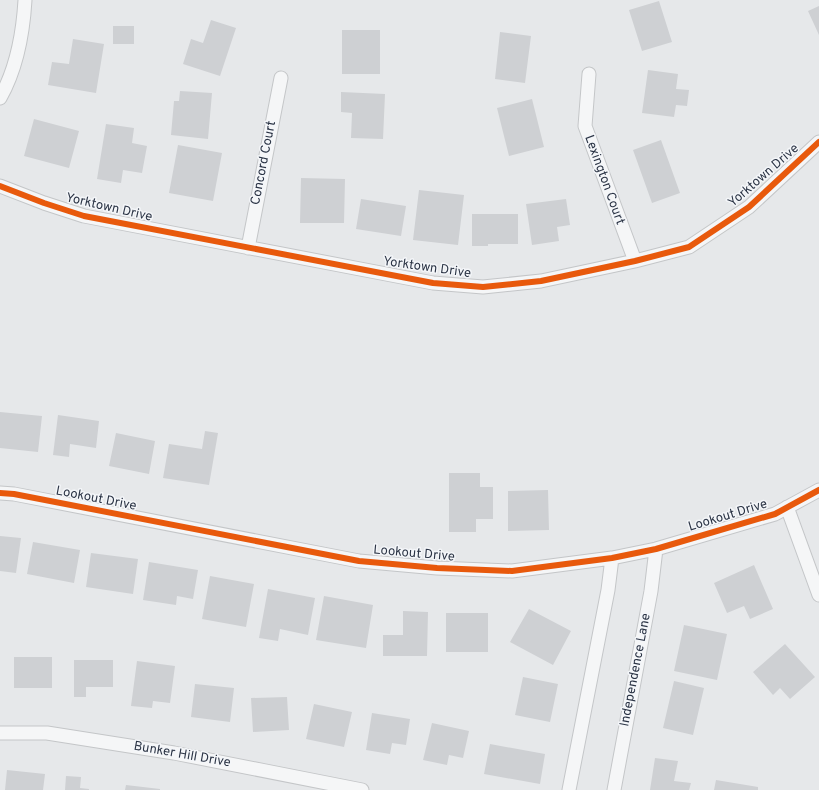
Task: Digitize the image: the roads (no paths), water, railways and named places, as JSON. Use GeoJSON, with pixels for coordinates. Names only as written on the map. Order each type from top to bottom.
{"type":"FeatureCollection","features":[{"type":"Feature","properties":{"kind":"street"},"geometry":{"type":"LineString","coordinates":[[0,98],[7,85],[19,46],[24,20],[25,0]]}},
{"type":"Feature","properties":{"kind":"street","name":"Lexington Court"},"geometry":{"type":"LineString","coordinates":[[589,74],[585,126],[634,261]]}},
{"type":"Feature","properties":{"kind":"street","name":"Concord Court"},"geometry":{"type":"LineString","coordinates":[[248,248],[281,78]]}},
{"type":"Feature","properties":{"kind":"street","name":"Yorktown Drive"},"geometry":{"type":"LineString","coordinates":[[0,186],[44,203],[84,216],[433,283],[482,287],[541,281],[634,261],[689,246],[749,207],[819,142]]}},
{"type":"Feature","properties":{"kind":"street","name":"Lookout Drive"},"geometry":{"type":"LineString","coordinates":[[0,493],[14,494],[359,561],[437,568],[512,571],[612,558],[656,549],[775,514],[787,506],[819,490]]}},
{"type":"Feature","properties":{"kind":"street"},"geometry":{"type":"LineString","coordinates":[[787,506],[819,596]]}},
{"type":"Feature","properties":{"kind":"street","name":"Independence Lane"},"geometry":{"type":"LineString","coordinates":[[614,790],[651,591],[656,549]]}},
{"type":"Feature","properties":{"kind":"street"},"geometry":{"type":"LineString","coordinates":[[569,790],[608,590],[612,558]]}},
{"type":"Feature","properties":{"kind":"street","name":"Bunker Hill Drive"},"geometry":{"type":"LineString","coordinates":[[0,733],[47,733],[166,752],[362,790]]}}]}
